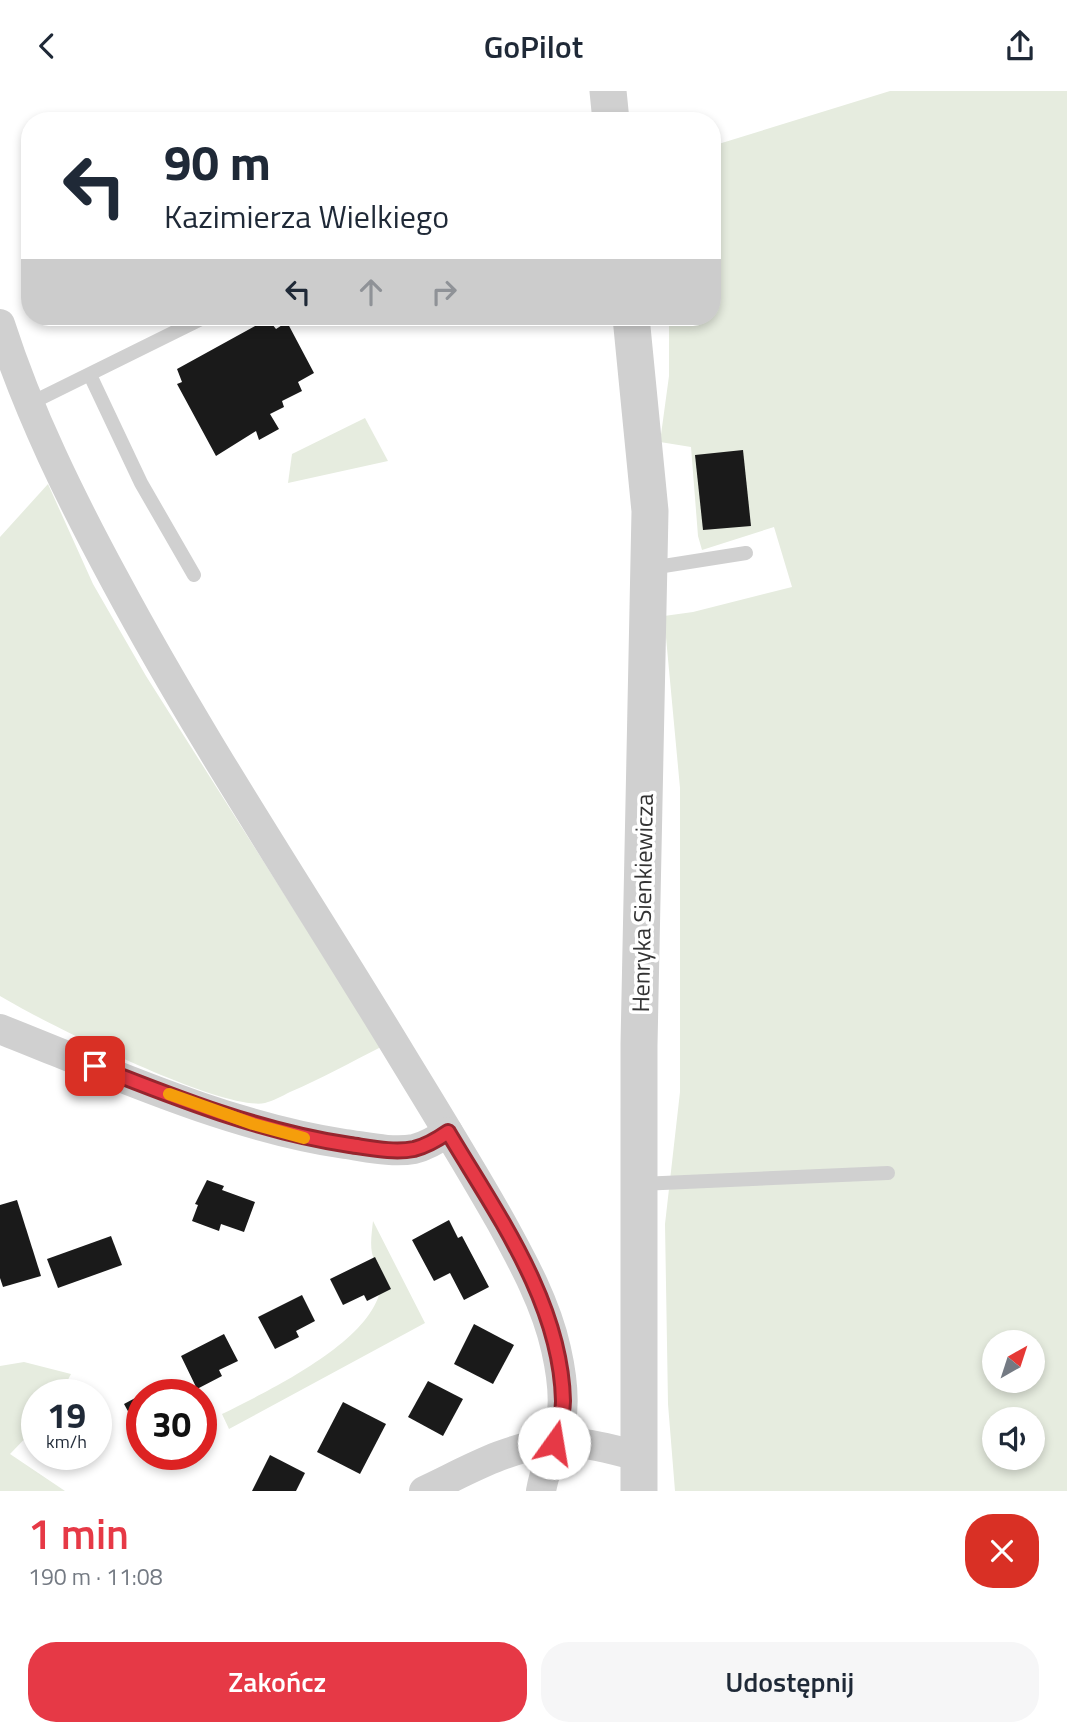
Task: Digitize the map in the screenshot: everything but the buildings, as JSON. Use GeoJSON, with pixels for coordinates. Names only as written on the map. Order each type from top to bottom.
{"type":"FeatureCollection","features":[{"type":"Feature","properties":{"kind":"street"},"geometry":{"type":"LineString","coordinates":[[608,91],[610,112]]}},
{"type":"Feature","properties":{"kind":"street"},"geometry":{"type":"LineString","coordinates":[[0,324],[29,404],[76,507],[192,720],[329,936],[448,1132],[516,1251],[543,1305],[556,1350],[563,1401],[561,1422],[544,1471],[541,1491]]}},
{"type":"Feature","properties":{"kind":"street","name":"Henryka Sienkiewicza"},"geometry":{"type":"LineString","coordinates":[[632,326],[650,511],[639,1045],[639,1473]]}},
{"type":"Feature","properties":{"kind":"street"},"geometry":{"type":"LineString","coordinates":[[0,1029],[180,1098],[253,1124],[307,1139],[378,1149],[415,1149],[448,1132]]}},
{"type":"Feature","properties":{"kind":"street"},"geometry":{"type":"LineString","coordinates":[[424,1491],[510,1452],[554,1443],[599,1446],[639,1473]]}},
{"type":"Feature","properties":{"kind":"lane"},"geometry":{"type":"LineString","coordinates":[[29,404],[187,326]]}},
{"type":"Feature","properties":{"kind":"lane"},"geometry":{"type":"LineString","coordinates":[[90,375],[141,483],[194,575]]}},
{"type":"Feature","properties":{"kind":"lane"},"geometry":{"type":"LineString","coordinates":[[649,569],[746,553]]}},
{"type":"Feature","properties":{"kind":"lane"},"geometry":{"type":"LineString","coordinates":[[639,1184],[887,1173]]}},
{"type":"Feature","properties":{"kind":"shaded area"},"geometry":{"type":"Polygon","coordinates":[[[890,91],[1067,91],[1067,1491],[675,1491],[668,1404],[665,1224],[680,1092],[680,788],[664,616],[693,612],[792,587],[774,527],[702,550],[698,536],[691,447],[660,442],[669,376],[669,326],[721,326],[721,143],[890,91]]]}},
{"type":"Feature","properties":{"kind":"shaded area"},"geometry":{"type":"Polygon","coordinates":[[[365,418],[388,461],[288,483],[292,454],[365,418]]]}},
{"type":"Feature","properties":{"kind":"shaded area"},"geometry":{"type":"Polygon","coordinates":[[[48,484],[93,584],[146,676],[381,1047],[268,1102],[243,1102],[174,1080],[91,1044],[0,996],[0,537],[48,484]]]}},
{"type":"Feature","properties":{"kind":"shaded area"},"geometry":{"type":"Polygon","coordinates":[[[373,1221],[425,1323],[229,1429],[222,1414],[311,1365],[354,1332],[369,1314],[380,1289],[371,1249],[373,1221]]]}},
{"type":"Feature","properties":{"kind":"shaded area"},"geometry":{"type":"Polygon","coordinates":[[[24,1362],[71,1374],[68,1379],[21,1379],[21,1443],[10,1454],[21,1461],[21,1470],[34,1470],[65,1491],[0,1491],[0,1366],[24,1362]]]}},
{"type":"Feature","properties":{"kind":"slow traffic"},"geometry":{"type":"LineString","coordinates":[[169,1094],[253,1124],[304,1138]]}},
{"type":"Feature","properties":{"kind":"route"},"geometry":{"type":"LineString","coordinates":[[95,1066],[253,1124],[307,1139],[378,1149],[415,1149],[448,1132],[486,1196],[543,1305],[556,1350],[563,1401],[561,1422],[554,1443]]}}]}
